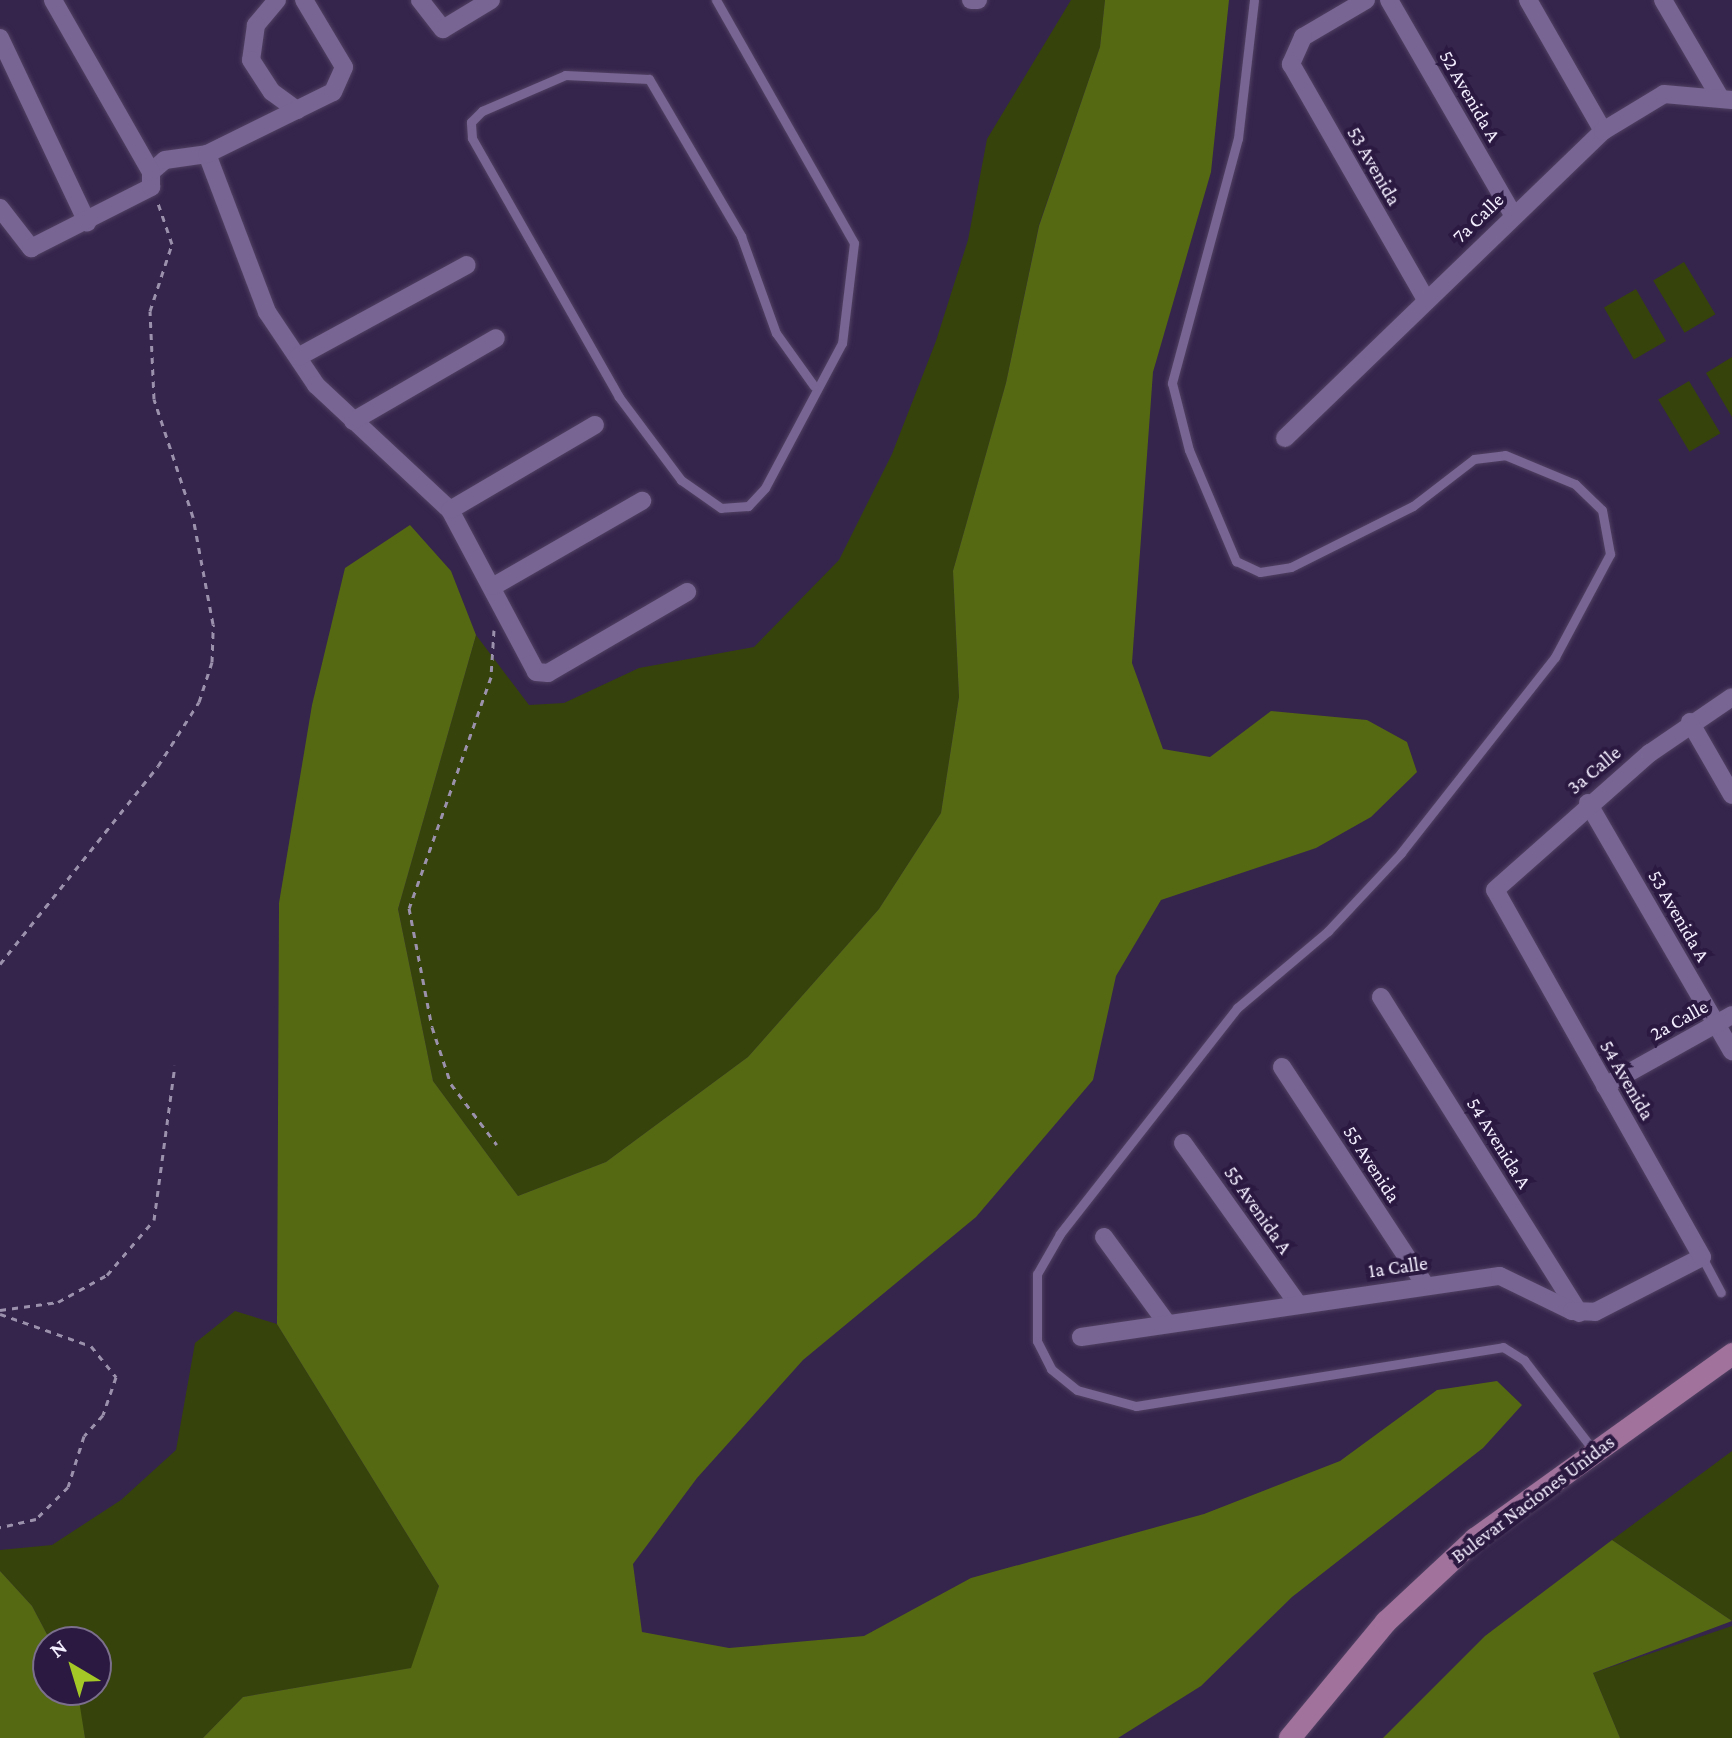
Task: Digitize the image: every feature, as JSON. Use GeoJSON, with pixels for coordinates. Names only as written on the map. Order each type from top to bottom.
{"type":"FeatureCollection","features":[{"type":"Feature","properties":{"kind":"main road","name":"Bulevar Naciones Unidas"},"geometry":{"type":"LineString","coordinates":[[1290,1738],[1433,1576],[1594,1451],[1732,1354]]}},
{"type":"Feature","properties":{"kind":"street"},"geometry":{"type":"LineString","coordinates":[[53,0],[151,180]]}},
{"type":"Feature","properties":{"kind":"street"},"geometry":{"type":"LineString","coordinates":[[277,0],[256,25],[251,60],[272,92],[297,110]]}},
{"type":"Feature","properties":{"kind":"street"},"geometry":{"type":"LineString","coordinates":[[0,208],[31,248],[87,222],[151,180],[165,160],[207,154],[333,92],[344,67],[304,0]]}},
{"type":"Feature","properties":{"kind":"street"},"geometry":{"type":"LineString","coordinates":[[420,0],[443,29],[491,0]]}},
{"type":"Feature","properties":{"kind":"street"},"geometry":{"type":"LineString","coordinates":[[971,0],[978,0]]}},
{"type":"Feature","properties":{"kind":"street","name":"53 Avenida"},"geometry":{"type":"LineString","coordinates":[[1366,0],[1308,33],[1292,52],[1293,70],[1426,300]]}},
{"type":"Feature","properties":{"kind":"street","name":"52 Avenida A"},"geometry":{"type":"LineString","coordinates":[[1389,0],[1513,215]]}},
{"type":"Feature","properties":{"kind":"street"},"geometry":{"type":"LineString","coordinates":[[1528,0],[1603,131]]}},
{"type":"Feature","properties":{"kind":"street"},"geometry":{"type":"LineString","coordinates":[[1663,0],[1725,98]]}},
{"type":"Feature","properties":{"kind":"street"},"geometry":{"type":"LineString","coordinates":[[0,38],[87,222]]}},
{"type":"Feature","properties":{"kind":"street","name":"7a Calle"},"geometry":{"type":"LineString","coordinates":[[1285,438],[1603,131],[1664,94],[1725,98]]}},
{"type":"Feature","properties":{"kind":"street"},"geometry":{"type":"LineString","coordinates":[[207,154],[267,312],[298,357],[353,421],[450,510],[494,586],[527,663],[548,673],[687,592]]}},
{"type":"Feature","properties":{"kind":"street"},"geometry":{"type":"LineString","coordinates":[[298,357],[467,265]]}},
{"type":"Feature","properties":{"kind":"street"},"geometry":{"type":"LineString","coordinates":[[353,421],[496,338]]}},
{"type":"Feature","properties":{"kind":"street"},"geometry":{"type":"LineString","coordinates":[[450,510],[595,425]]}},
{"type":"Feature","properties":{"kind":"street"},"geometry":{"type":"LineString","coordinates":[[494,586],[642,501]]}},
{"type":"Feature","properties":{"kind":"street","name":"3a Calle"},"geometry":{"type":"LineString","coordinates":[[1495,890],[1588,803],[1690,722],[1732,697]]}},
{"type":"Feature","properties":{"kind":"street"},"geometry":{"type":"LineString","coordinates":[[1690,722],[1732,795]]}},
{"type":"Feature","properties":{"kind":"street","name":"53 Avenida A"},"geometry":{"type":"LineString","coordinates":[[1588,803],[1724,1020],[1732,1051]]}},
{"type":"Feature","properties":{"kind":"street","name":"54 Avenida"},"geometry":{"type":"LineString","coordinates":[[1495,890],[1702,1257]]}},
{"type":"Feature","properties":{"kind":"street","name":"54 Avenida A"},"geometry":{"type":"LineString","coordinates":[[1381,997],[1579,1313]]}},
{"type":"Feature","properties":{"kind":"street","name":"2a Calle"},"geometry":{"type":"LineString","coordinates":[[1605,1086],[1724,1020]]}},
{"type":"Feature","properties":{"kind":"street","name":"55 Avenida"},"geometry":{"type":"LineString","coordinates":[[1282,1067],[1425,1285]]}},
{"type":"Feature","properties":{"kind":"street","name":"55 Avenida A"},"geometry":{"type":"LineString","coordinates":[[1183,1143],[1297,1303]]}},
{"type":"Feature","properties":{"kind":"street"},"geometry":{"type":"LineString","coordinates":[[1104,1237],[1166,1322]]}},
{"type":"Feature","properties":{"kind":"street"},"geometry":{"type":"LineString","coordinates":[[1579,1313],[1608,1308],[1702,1257]]}},
{"type":"Feature","properties":{"kind":"street","name":"1a Calle"},"geometry":{"type":"LineString","coordinates":[[1081,1337],[1166,1322],[1500,1276],[1579,1313]]}},
{"type":"Feature","properties":{"kind":"lane"},"geometry":{"type":"LineString","coordinates":[[716,0],[854,243],[842,343],[814,386],[765,488],[748,506],[721,508],[681,480],[619,397],[472,138],[471,122],[565,75],[649,79],[741,236],[776,333],[814,386]]}},
{"type":"Feature","properties":{"kind":"lane"},"geometry":{"type":"LineString","coordinates":[[1254,0],[1238,138],[1172,383],[1189,450],[1236,561],[1260,572],[1291,567],[1413,506],[1474,459],[1505,455],[1575,484],[1602,510],[1610,554],[1555,657],[1401,853],[1328,931],[1237,1008],[1060,1234],[1037,1274],[1037,1341],[1051,1369],[1077,1390],[1136,1406],[1503,1347],[1524,1360],[1594,1451]]}},
{"type":"Feature","properties":{"kind":"lane","name":"54 Avenida"},"geometry":{"type":"LineString","coordinates":[[1702,1257],[1721,1292]]}},
{"type":"Feature","properties":{"kind":"path"},"geometry":{"type":"LineString","coordinates":[[0,964],[158,766],[199,702],[212,662],[213,624],[193,517],[154,399],[150,311],[172,244],[151,180]]}},
{"type":"Feature","properties":{"kind":"path"},"geometry":{"type":"LineString","coordinates":[[494,621],[491,677],[409,908],[432,1027],[451,1084],[497,1145]]}},
{"type":"Feature","properties":{"kind":"path"},"geometry":{"type":"LineString","coordinates":[[0,1312],[58,1302],[107,1275],[154,1220],[175,1065]]}},
{"type":"Feature","properties":{"kind":"path"},"geometry":{"type":"LineString","coordinates":[[0,1312],[91,1346],[116,1377],[103,1415],[84,1436],[68,1487],[36,1519],[0,1527]]}},
{"type":"Feature","properties":{"kind":"green space"},"geometry":{"type":"Polygon","coordinates":[[[1071,0],[1105,0],[1100,47],[1039,225],[1006,383],[953,571],[959,697],[941,813],[879,909],[748,1057],[606,1162],[518,1196],[433,1081],[398,909],[476,635],[529,705],[564,703],[639,668],[754,647],[839,560],[892,454],[936,341],[968,240],[987,139],[1071,0]]]}},
{"type":"Feature","properties":{"kind":"green space"},"geometry":{"type":"Polygon","coordinates":[[[1105,0],[1229,0],[1211,172],[1153,372],[1132,663],[1163,749],[1210,757],[1271,711],[1367,720],[1407,742],[1417,772],[1371,817],[1316,848],[1161,900],[1116,976],[1093,1080],[976,1217],[803,1360],[697,1478],[633,1564],[642,1632],[729,1648],[864,1636],[971,1578],[1204,1514],[1340,1461],[1437,1390],[1497,1381],[1522,1405],[1483,1448],[1292,1597],[1201,1686],[1118,1738],[203,1738],[243,1697],[411,1668],[439,1586],[277,1324],[279,903],[312,705],[345,568],[410,525],[451,571],[476,635],[398,909],[433,1081],[518,1196],[606,1162],[748,1057],[879,909],[941,813],[959,697],[953,571],[1006,383],[1039,226],[1100,47],[1105,0]]]}},
{"type":"Feature","properties":{"kind":"green space"},"geometry":{"type":"Polygon","coordinates":[[[1684,262],[1715,314],[1685,333],[1653,281],[1684,262]]]}},
{"type":"Feature","properties":{"kind":"green space"},"geometry":{"type":"Polygon","coordinates":[[[1636,289],[1666,341],[1634,359],[1604,308],[1636,289]]]}},
{"type":"Feature","properties":{"kind":"green space"},"geometry":{"type":"Polygon","coordinates":[[[1732,357],[1732,417],[1706,373],[1732,357]]]}},
{"type":"Feature","properties":{"kind":"green space"},"geometry":{"type":"Polygon","coordinates":[[[1689,381],[1720,433],[1690,452],[1658,400],[1689,381]]]}},
{"type":"Feature","properties":{"kind":"green space"},"geometry":{"type":"Polygon","coordinates":[[[235,1311],[277,1324],[439,1586],[412,1668],[243,1697],[203,1738],[85,1738],[79,1706],[112,1706],[112,1626],[43,1626],[32,1606],[0,1571],[0,1550],[52,1545],[121,1500],[176,1450],[195,1343],[235,1311]]]}},
{"type":"Feature","properties":{"kind":"green space"},"geometry":{"type":"Polygon","coordinates":[[[1732,1451],[1732,1621],[1612,1540],[1732,1451]]]}},
{"type":"Feature","properties":{"kind":"green space"},"geometry":{"type":"Polygon","coordinates":[[[1612,1540],[1732,1621],[1593,1673],[1620,1738],[1383,1738],[1485,1636],[1612,1540]]]}},
{"type":"Feature","properties":{"kind":"green space"},"geometry":{"type":"Polygon","coordinates":[[[0,1571],[32,1606],[43,1626],[32,1626],[32,1706],[80,1706],[85,1738],[0,1738],[0,1571]]]}},
{"type":"Feature","properties":{"kind":"green space"},"geometry":{"type":"Polygon","coordinates":[[[1732,1626],[1732,1738],[1620,1738],[1593,1673],[1732,1626]]]}}]}
